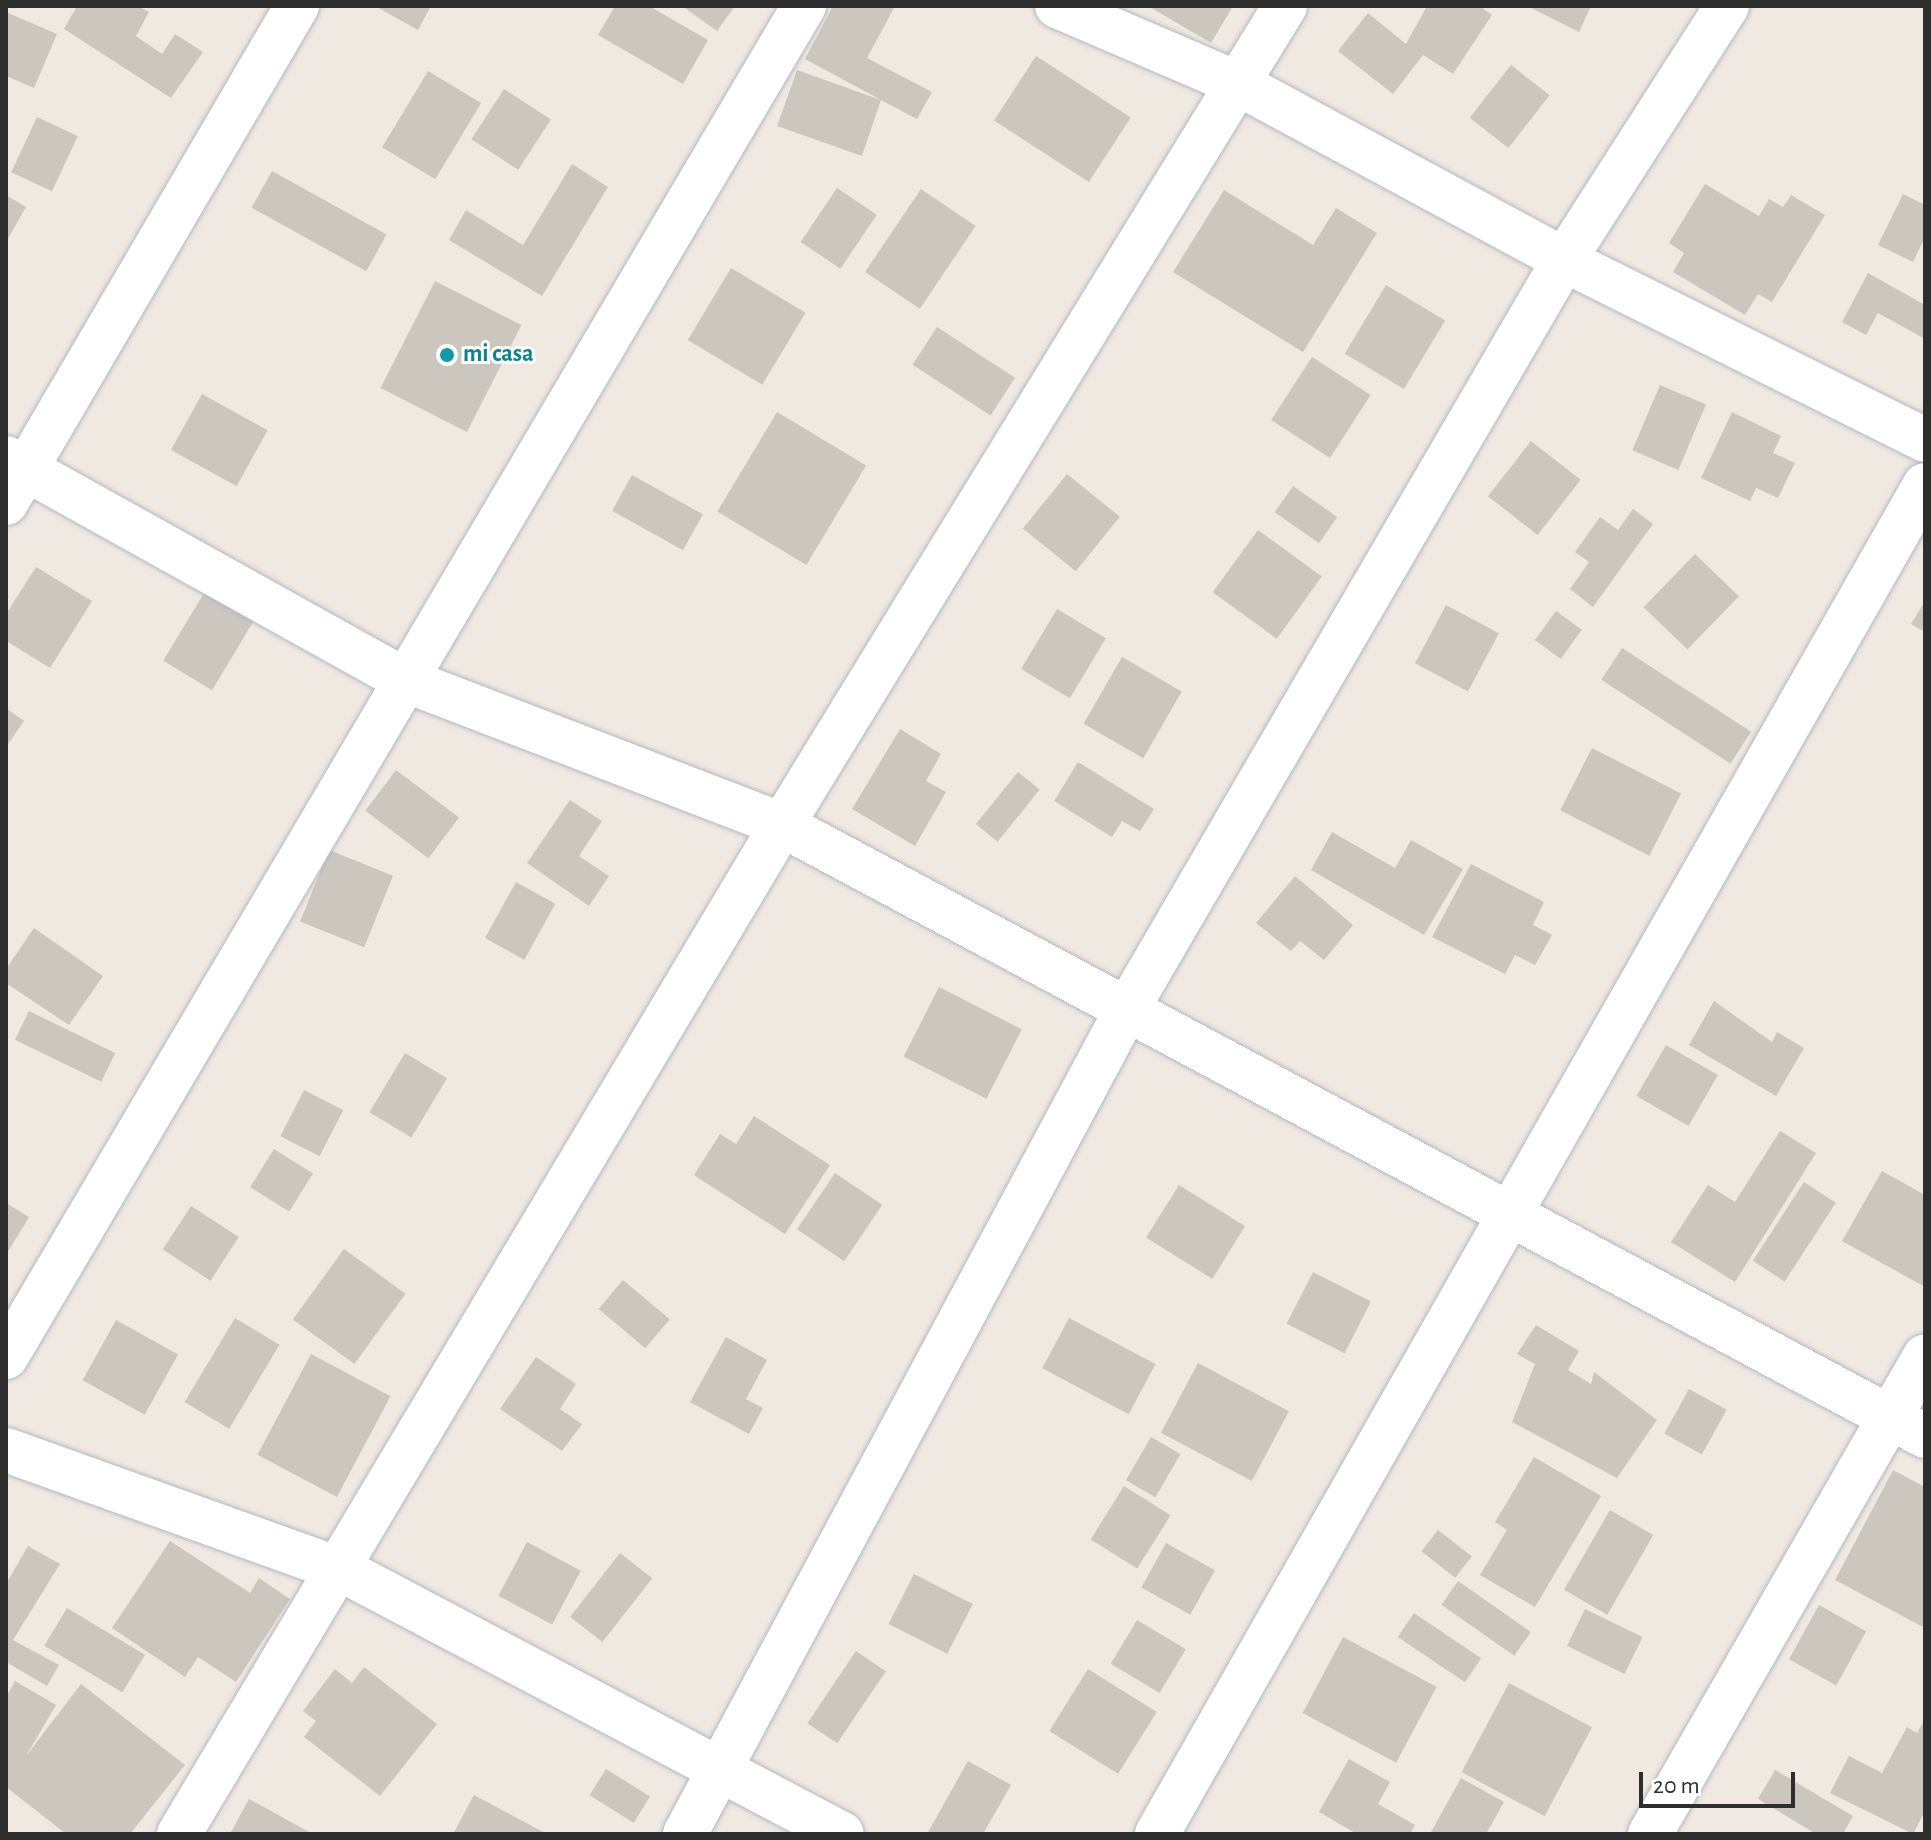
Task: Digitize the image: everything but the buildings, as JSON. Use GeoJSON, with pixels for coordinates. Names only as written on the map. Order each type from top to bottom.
{"type":"FeatureCollection","features":[{"type":"Feature","properties":{"kind":"street"},"geometry":{"type":"LineString","coordinates":[[297,6],[13,477],[405,680],[782,825],[1508,1216],[1907,1426]]}},
{"type":"Feature","properties":{"kind":"street"},"geometry":{"type":"LineString","coordinates":[[6,1357],[804,6]]}},
{"type":"Feature","properties":{"kind":"street"},"geometry":{"type":"LineString","coordinates":[[1057,6],[1239,84],[1564,260],[1925,440]]}},
{"type":"Feature","properties":{"kind":"street"},"geometry":{"type":"LineString","coordinates":[[179,1834],[342,1570],[782,825],[1285,6]]}},
{"type":"Feature","properties":{"kind":"street"},"geometry":{"type":"LineString","coordinates":[[685,1834],[1126,1011],[1564,260],[1727,6]]}},
{"type":"Feature","properties":{"kind":"street"},"geometry":{"type":"LineString","coordinates":[[1157,1834],[1925,485]]}},
{"type":"Feature","properties":{"kind":"street"},"geometry":{"type":"LineString","coordinates":[[1650,1834],[1907,1426],[1925,1356]]}},
{"type":"Feature","properties":{"kind":"street"},"geometry":{"type":"LineString","coordinates":[[6,1450],[342,1570],[724,1766],[842,1834]]}},
{"type":"Feature","properties":{"kind":"place","name":"mi casa"},"geometry":{"type":"Point","coordinates":[447,355]}}]}
